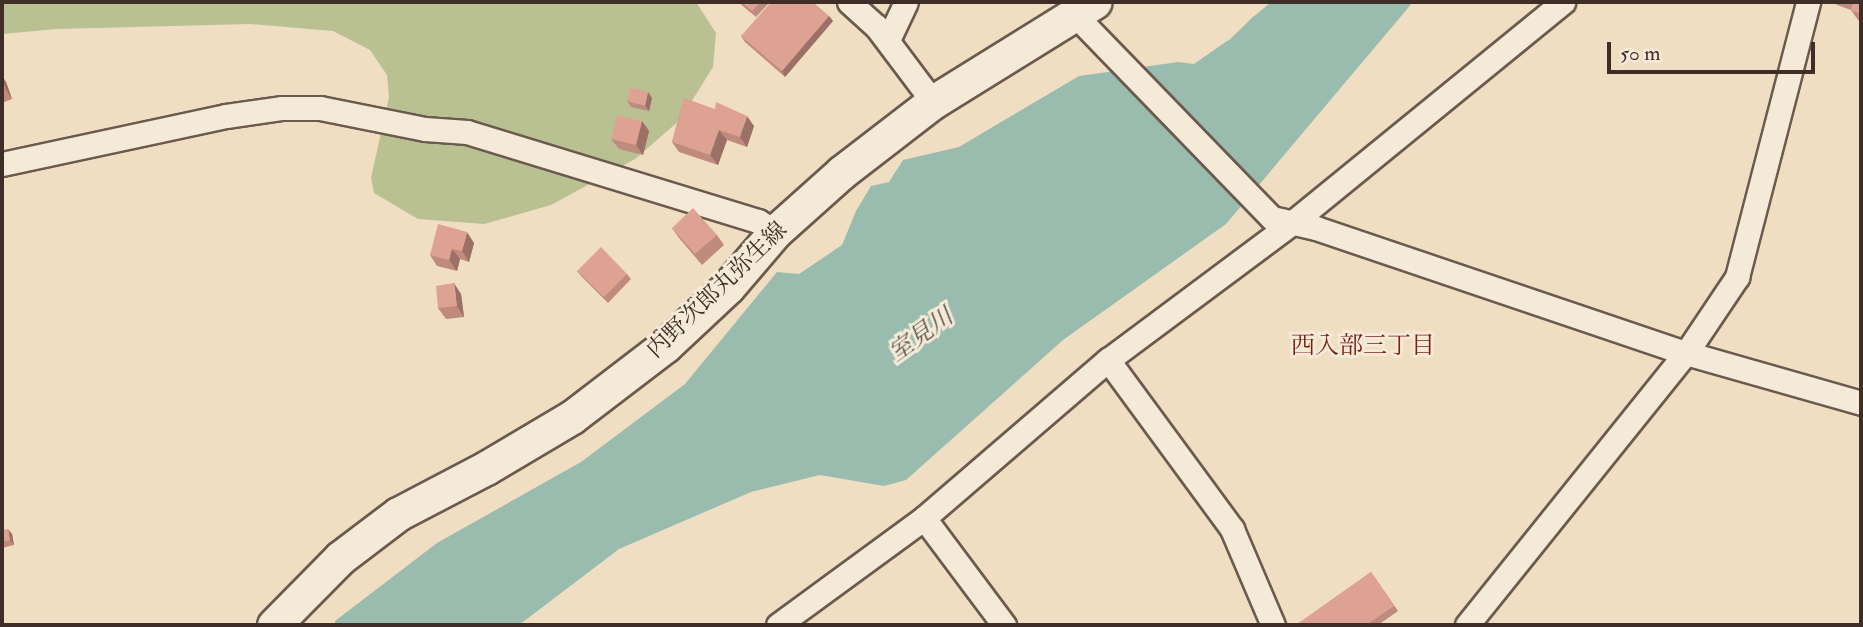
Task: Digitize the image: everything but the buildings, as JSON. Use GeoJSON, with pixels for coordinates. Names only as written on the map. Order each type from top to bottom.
{"type":"FeatureCollection","features":[{"type":"Feature","properties":{"kind":"main road","name":"内野次郎丸弥生線"},"geometry":{"type":"LineString","coordinates":[[274,625],[340,558],[398,514],[486,468],[572,417],[665,346],[728,287],[775,232],[842,172],[933,102],[1086,15]]}},
{"type":"Feature","properties":{"kind":"street"},"geometry":{"type":"LineString","coordinates":[[849,2],[888,40],[933,102]]}},
{"type":"Feature","properties":{"kind":"street"},"geometry":{"type":"LineString","coordinates":[[888,40],[906,2]]}},
{"type":"Feature","properties":{"kind":"street"},"geometry":{"type":"LineString","coordinates":[[779,625],[924,518],[1108,360],[1563,2]]}},
{"type":"Feature","properties":{"kind":"street"},"geometry":{"type":"LineString","coordinates":[[1468,625],[1686,354],[1737,277],[1808,2]]}},
{"type":"Feature","properties":{"kind":"street"},"geometry":{"type":"LineString","coordinates":[[1086,15],[1282,221],[1317,228],[1686,354],[1861,403]]}},
{"type":"Feature","properties":{"kind":"street"},"geometry":{"type":"LineString","coordinates":[[2,164],[226,117],[282,108],[320,108],[425,129],[467,132],[758,221],[775,232]]}},
{"type":"Feature","properties":{"kind":"street"},"geometry":{"type":"LineString","coordinates":[[1108,360],[1232,529],[1273,625]]}},
{"type":"Feature","properties":{"kind":"street"},"geometry":{"type":"LineString","coordinates":[[924,518],[1004,625]]}},
{"type":"Feature","properties":{"kind":"green space"},"geometry":{"type":"Polygon","coordinates":[[[2,2],[696,2],[716,33],[713,67],[680,120],[635,159],[551,205],[484,224],[418,219],[374,193],[371,178],[389,97],[387,75],[370,50],[333,31],[250,24],[57,29],[2,34],[2,2]]]}},
{"type":"Feature","properties":{"kind":"water"},"geometry":{"type":"Polygon","coordinates":[[[1333,2],[1413,2],[1226,224],[1063,340],[906,480],[884,486],[820,475],[751,492],[619,549],[519,625],[335,625],[335,621],[437,543],[581,462],[685,384],[777,272],[799,274],[842,245],[856,211],[871,186],[889,182],[903,160],[959,147],[1079,76],[1178,62],[1194,64],[1227,41],[1267,26],[1320,16],[1324,6],[1333,2]]]}},
{"type":"Feature","properties":{"kind":"waterway","name":"室見川"},"geometry":{"type":"LineString","coordinates":[[1233,71],[1310,2]]}},
{"type":"Feature","properties":{"kind":"district","name":"西入部三丁目"},"geometry":{"type":"Point","coordinates":[1363,346]}}]}
